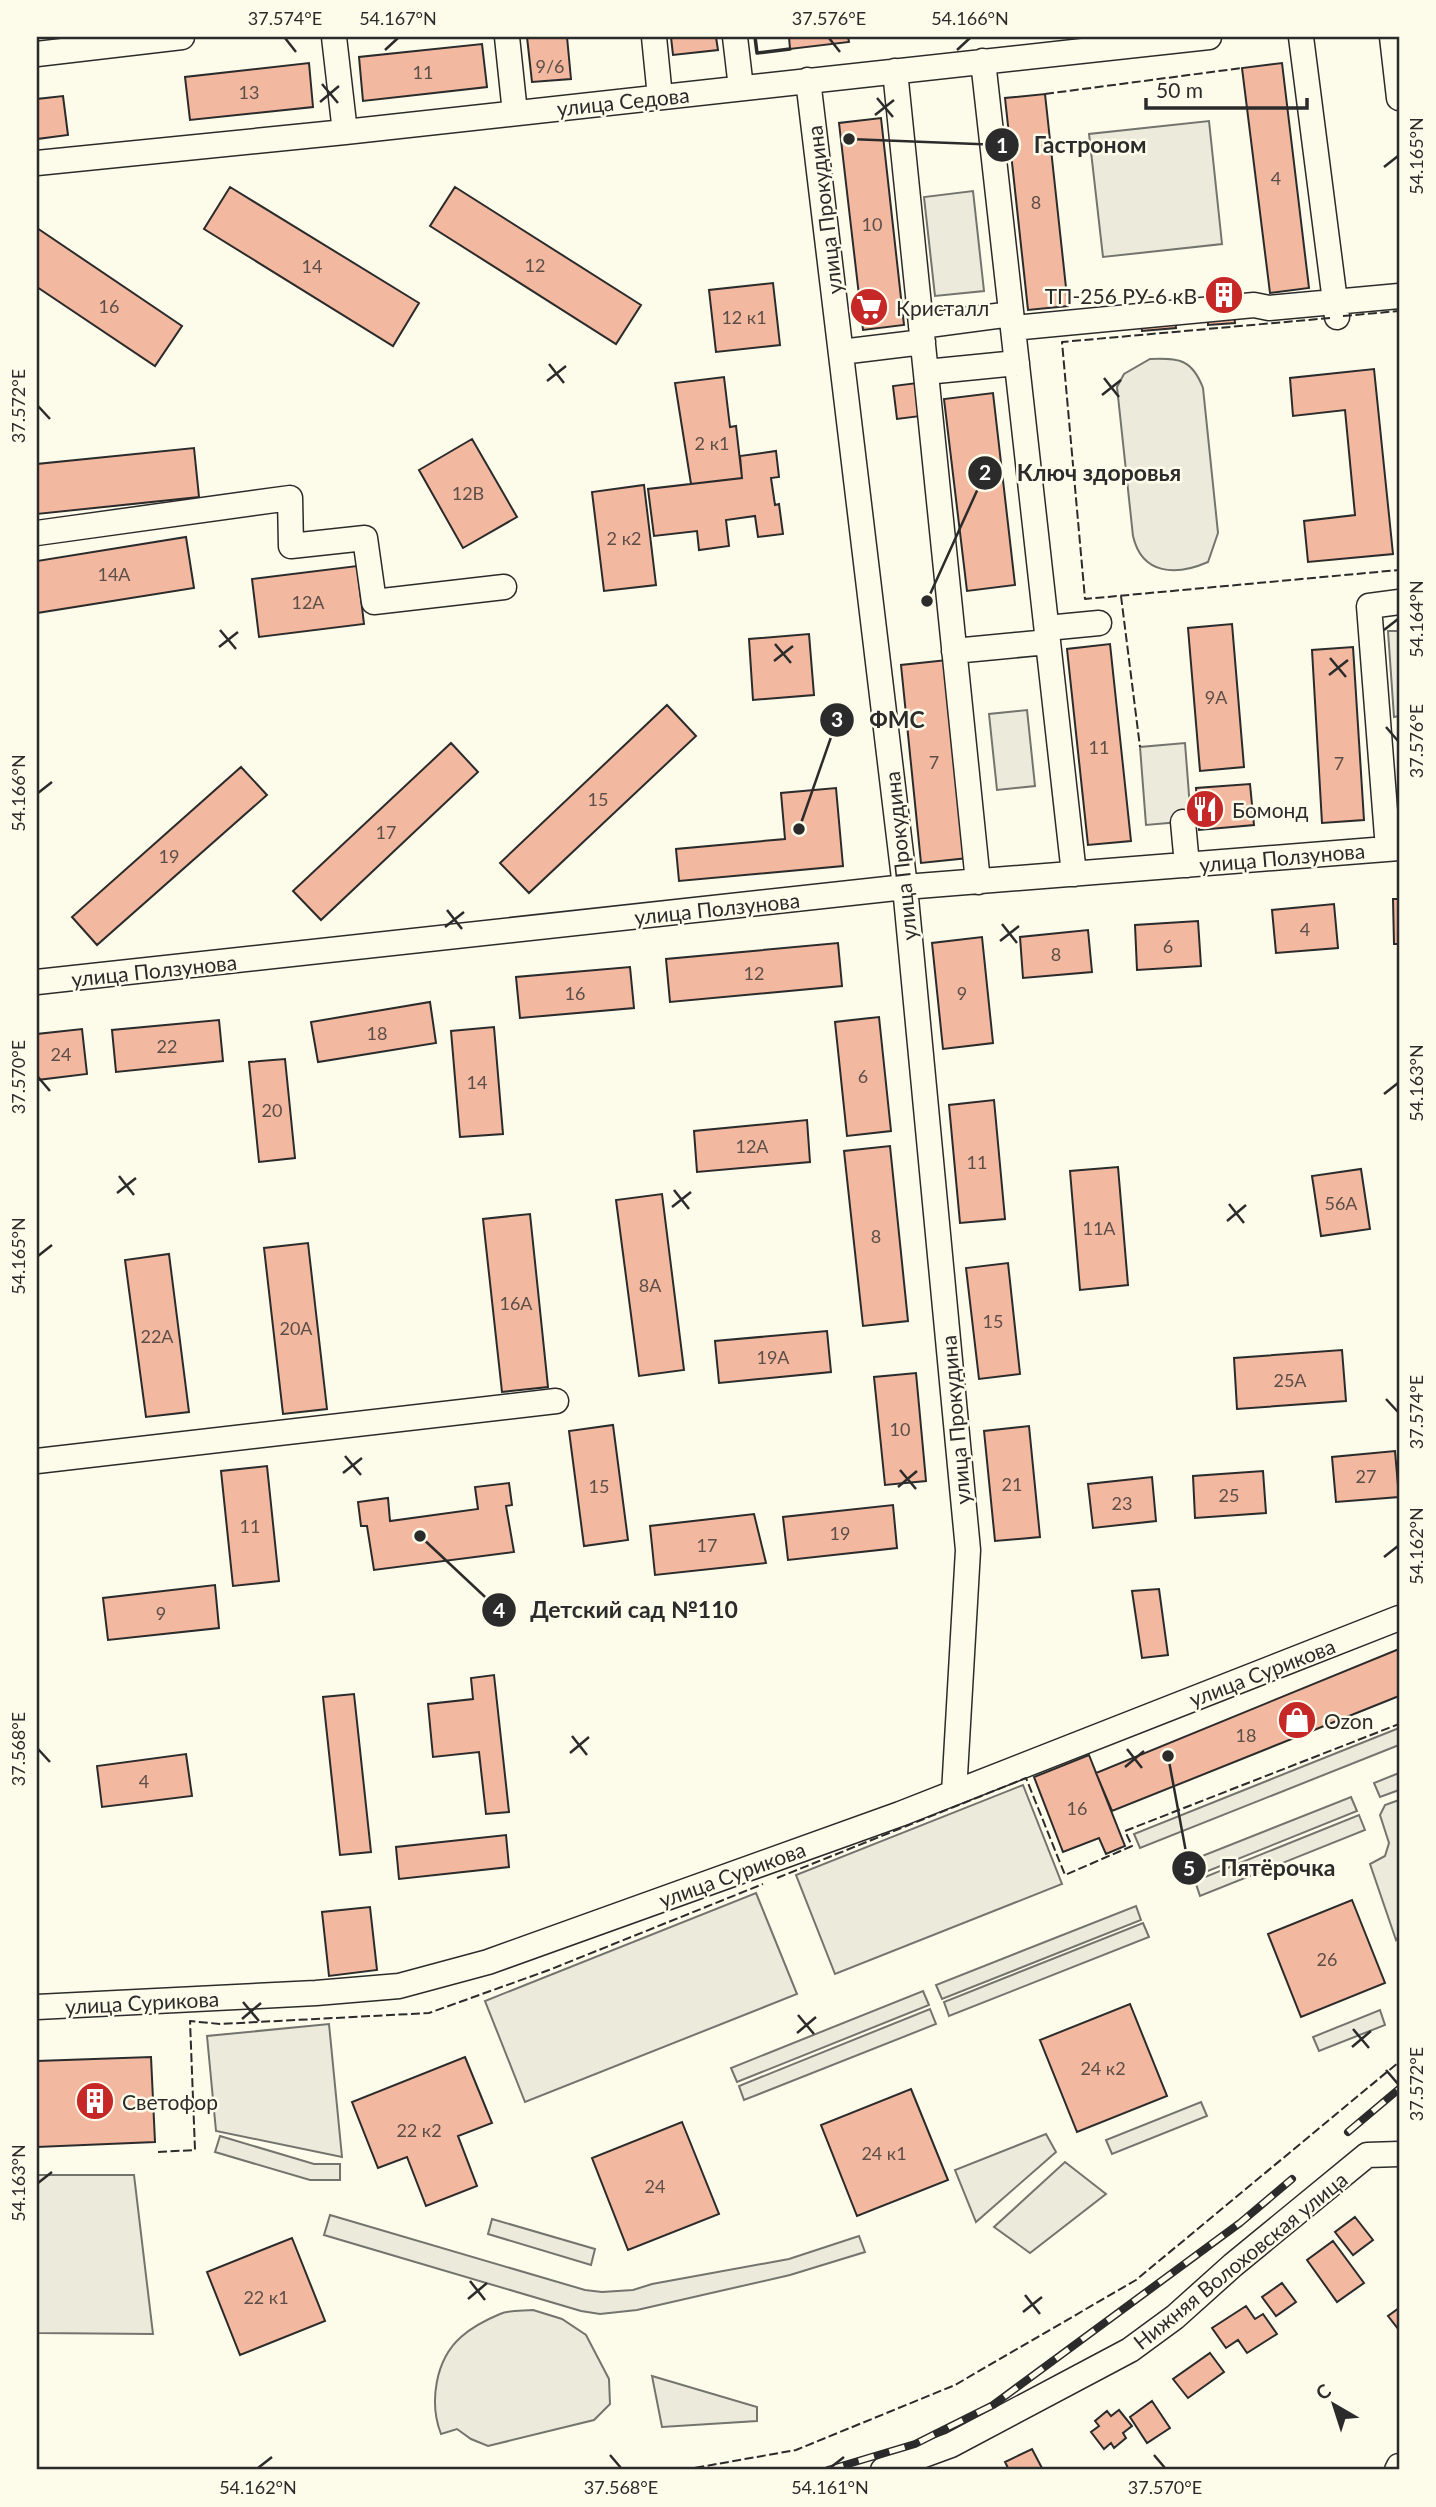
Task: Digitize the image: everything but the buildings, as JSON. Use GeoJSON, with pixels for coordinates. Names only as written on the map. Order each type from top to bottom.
{"type":"FeatureCollection","features":[{"type":"Feature","properties":{"kind":"street"},"geometry":{"type":"LineString","coordinates":[[37,54],[182,37]]}},
{"type":"Feature","properties":{"kind":"street"},"geometry":{"type":"LineString","coordinates":[[334,37],[345,132]]}},
{"type":"Feature","properties":{"kind":"street"},"geometry":{"type":"LineString","coordinates":[[507,37],[515,113]]}},
{"type":"Feature","properties":{"kind":"street"},"geometry":{"type":"LineString","coordinates":[[653,37],[660,97]]}},
{"type":"Feature","properties":{"kind":"street"},"geometry":{"type":"LineString","coordinates":[[735,37],[741,88]]}},
{"type":"Feature","properties":{"kind":"street","name":"улица Седова"},"geometry":{"type":"LineString","coordinates":[[37,163],[895,71],[983,61],[1104,42],[1209,37]]}},
{"type":"Feature","properties":{"kind":"street"},"geometry":{"type":"LineString","coordinates":[[1301,37],[1336,310]]}},
{"type":"Feature","properties":{"kind":"street"},"geometry":{"type":"LineString","coordinates":[[1392,37],[1399,99]]}},
{"type":"Feature","properties":{"kind":"street"},"geometry":{"type":"LineString","coordinates":[[983,61],[1074,874]]}},
{"type":"Feature","properties":{"kind":"street"},"geometry":{"type":"LineString","coordinates":[[895,71],[978,882]]}},
{"type":"Feature","properties":{"kind":"street","name":"улица Прокудина"},"geometry":{"type":"LineString","coordinates":[[808,80],[905,887],[968,1550],[954,1793]]}},
{"type":"Feature","properties":{"kind":"street"},"geometry":{"type":"LineString","coordinates":[[841,352],[922,334],[1012,321],[1254,305],[1336,310],[1399,296]]}},
{"type":"Feature","properties":{"kind":"street"},"geometry":{"type":"LineString","coordinates":[[926,372],[1017,363]]}},
{"type":"Feature","properties":{"kind":"street"},"geometry":{"type":"LineString","coordinates":[[37,533],[290,498],[291,546],[365,538],[374,602],[504,587]]}},
{"type":"Feature","properties":{"kind":"street"},"geometry":{"type":"LineString","coordinates":[[1394,848],[1369,606],[1399,602]]}},
{"type":"Feature","properties":{"kind":"street"},"geometry":{"type":"LineString","coordinates":[[954,650],[1099,624]]}},
{"type":"Feature","properties":{"kind":"street"},"geometry":{"type":"LineString","coordinates":[[1183,822],[1187,865]]}},
{"type":"Feature","properties":{"kind":"street","name":"улица Ползунова"},"geometry":{"type":"LineString","coordinates":[[37,982],[905,887],[1394,848]]}},
{"type":"Feature","properties":{"kind":"street"},"geometry":{"type":"LineString","coordinates":[[37,1461],[556,1401]]}},
{"type":"Feature","properties":{"kind":"street","name":"улица Сурикова"},"geometry":{"type":"LineString","coordinates":[[37,2007],[316,1993],[399,1986],[488,1962],[954,1793],[1399,1618]]}},
{"type":"Feature","properties":{"kind":"street","name":"Нижняя Волоховская улица"},"geometry":{"type":"LineString","coordinates":[[883,2470],[951,2445],[1130,2350],[1169,2323],[1233,2265],[1367,2155],[1399,2154]]}},
{"type":"Feature","properties":{"kind":"street"},"geometry":{"type":"LineString","coordinates":[[1397,2470],[1399,2466]]}},
{"type":"Feature","properties":{"kind":"shaded area"},"geometry":{"type":"Polygon","coordinates":[[[1209,121],[1222,244],[1103,257],[1089,134],[1209,121]]]}},
{"type":"Feature","properties":{"kind":"shaded area"},"geometry":{"type":"Polygon","coordinates":[[[973,191],[984,291],[935,296],[924,197],[973,191]]]}},
{"type":"Feature","properties":{"kind":"shaded area"},"geometry":{"type":"Polygon","coordinates":[[[1150,359],[1183,362],[1194,371],[1203,388],[1218,533],[1208,562],[1196,567],[1173,570],[1152,565],[1137,549],[1133,536],[1117,387],[1124,374],[1150,359]]]}},
{"type":"Feature","properties":{"kind":"shaded area"},"geometry":{"type":"Polygon","coordinates":[[[1388,631],[1399,631],[1399,716],[1394,717],[1388,631]]]}},
{"type":"Feature","properties":{"kind":"shaded area"},"geometry":{"type":"Polygon","coordinates":[[[1027,710],[1035,786],[997,790],[989,714],[1027,710]]]}},
{"type":"Feature","properties":{"kind":"shaded area"},"geometry":{"type":"Polygon","coordinates":[[[1185,743],[1191,821],[1146,825],[1140,747],[1185,743]]]}},
{"type":"Feature","properties":{"kind":"shaded area"},"geometry":{"type":"Polygon","coordinates":[[[1399,1728],[1399,1745],[1140,1848],[1134,1834],[1399,1728]]]}},
{"type":"Feature","properties":{"kind":"shaded area"},"geometry":{"type":"Polygon","coordinates":[[[1399,1773],[1399,1790],[1380,1797],[1374,1783],[1399,1773]]]}},
{"type":"Feature","properties":{"kind":"shaded area"},"geometry":{"type":"Polygon","coordinates":[[[1023,1785],[1062,1884],[835,1974],[796,1875],[1023,1785]]]}},
{"type":"Feature","properties":{"kind":"shaded area"},"geometry":{"type":"Polygon","coordinates":[[[1351,1797],[1357,1811],[1193,1877],[1187,1862],[1351,1797]]]}},
{"type":"Feature","properties":{"kind":"shaded area"},"geometry":{"type":"Polygon","coordinates":[[[1399,1800],[1399,1936],[1396,1940],[1370,1864],[1385,1856],[1389,1843],[1380,1815],[1385,1805],[1399,1800]]]}},
{"type":"Feature","properties":{"kind":"shaded area"},"geometry":{"type":"Polygon","coordinates":[[[1359,1815],[1365,1830],[1200,1896],[1195,1881],[1359,1815]]]}},
{"type":"Feature","properties":{"kind":"shaded area"},"geometry":{"type":"Polygon","coordinates":[[[756,1893],[797,1994],[525,2102],[485,2001],[756,1893]]]}},
{"type":"Feature","properties":{"kind":"shaded area"},"geometry":{"type":"Polygon","coordinates":[[[1136,1906],[1141,1920],[942,1999],[936,1985],[1136,1906]]]}},
{"type":"Feature","properties":{"kind":"shaded area"},"geometry":{"type":"Polygon","coordinates":[[[1143,1923],[1149,1937],[949,2016],[944,2002],[1143,1923]]]}},
{"type":"Feature","properties":{"kind":"shaded area"},"geometry":{"type":"Polygon","coordinates":[[[923,1991],[929,2005],[737,2082],[731,2068],[923,1991]]]}},
{"type":"Feature","properties":{"kind":"shaded area"},"geometry":{"type":"Polygon","coordinates":[[[930,2009],[936,2024],[744,2100],[739,2086],[930,2009]]]}},
{"type":"Feature","properties":{"kind":"shaded area"},"geometry":{"type":"Polygon","coordinates":[[[1380,2010],[1385,2025],[1319,2051],[1313,2037],[1380,2010]]]}},
{"type":"Feature","properties":{"kind":"shaded area"},"geometry":{"type":"Polygon","coordinates":[[[329,2024],[342,2157],[216,2131],[207,2036],[329,2024]]]}},
{"type":"Feature","properties":{"kind":"shaded area"},"geometry":{"type":"Polygon","coordinates":[[[1201,2102],[1207,2116],[1112,2154],[1106,2140],[1201,2102]]]}},
{"type":"Feature","properties":{"kind":"shaded area"},"geometry":{"type":"Polygon","coordinates":[[[1046,2134],[1056,2152],[976,2222],[955,2170],[1046,2134]]]}},
{"type":"Feature","properties":{"kind":"shaded area"},"geometry":{"type":"Polygon","coordinates":[[[220,2136],[314,2164],[340,2164],[340,2180],[310,2180],[215,2152],[220,2136]]]}},
{"type":"Feature","properties":{"kind":"shaded area"},"geometry":{"type":"Polygon","coordinates":[[[1065,2162],[1106,2194],[1030,2253],[994,2227],[1065,2162]]]}},
{"type":"Feature","properties":{"kind":"shaded area"},"geometry":{"type":"Polygon","coordinates":[[[37,2175],[134,2175],[153,2334],[37,2333],[37,2175]]]}},
{"type":"Feature","properties":{"kind":"shaded area"},"geometry":{"type":"Polygon","coordinates":[[[330,2215],[585,2290],[602,2292],[633,2290],[652,2284],[789,2259],[859,2236],[865,2252],[790,2275],[637,2310],[600,2314],[581,2311],[324,2235],[330,2215]]]}},
{"type":"Feature","properties":{"kind":"shaded area"},"geometry":{"type":"Polygon","coordinates":[[[492,2219],[595,2249],[591,2265],[488,2234],[492,2219]]]}},
{"type":"Feature","properties":{"kind":"shaded area"},"geometry":{"type":"Polygon","coordinates":[[[533,2310],[562,2319],[586,2335],[609,2379],[610,2404],[594,2420],[488,2446],[457,2429],[441,2434],[435,2396],[440,2370],[452,2346],[470,2330],[495,2316],[533,2310]]]}},
{"type":"Feature","properties":{"kind":"shaded area"},"geometry":{"type":"Polygon","coordinates":[[[652,2376],[757,2407],[757,2421],[662,2427],[652,2376]]]}},
{"type":"Feature","properties":{"kind":"railway"},"geometry":{"type":"LineString","coordinates":[[1348,2132],[1399,2089]]}},
{"type":"Feature","properties":{"kind":"railway"},"geometry":{"type":"LineString","coordinates":[[828,2470],[915,2444],[993,2405],[1240,2223],[1292,2179]]}},
{"type":"Feature","properties":{"kind":"fence"},"geometry":{"type":"LineString","coordinates":[[1045,94],[1242,68]]}},
{"type":"Feature","properties":{"kind":"fence"},"geometry":{"type":"LineString","coordinates":[[1343,316],[1399,311]]}},
{"type":"Feature","properties":{"kind":"fence"},"geometry":{"type":"LineString","coordinates":[[1330,318],[1062,342],[1085,599],[1399,570]]}},
{"type":"Feature","properties":{"kind":"fence"},"geometry":{"type":"LineString","coordinates":[[1121,596],[1140,747]]}},
{"type":"Feature","properties":{"kind":"fence"},"geometry":{"type":"LineString","coordinates":[[777,1878],[1026,1778],[1065,1875],[1132,1846],[1125,1831],[1399,1724]]}},
{"type":"Feature","properties":{"kind":"fence"},"geometry":{"type":"LineString","coordinates":[[158,2152],[195,2150],[190,2021],[220,2024],[429,2013],[549,1970],[763,1884]]}},
{"type":"Feature","properties":{"kind":"fence"},"geometry":{"type":"LineString","coordinates":[[683,2470],[796,2450],[955,2385],[1136,2280],[1399,2062]]}},
{"type":"Feature","properties":{"kind":"wall"},"geometry":{"type":"LineString","coordinates":[[755,37],[757,53],[790,49]]}},
{"type":"Feature","properties":{"kind":"place","name":"Гастроном"},"geometry":{"type":"Point","coordinates":[849,139]}},
{"type":"Feature","properties":{"kind":"place","name":"ТП-256 РУ-6 кВ"},"geometry":{"type":"Point","coordinates":[1224,295]}},
{"type":"Feature","properties":{"kind":"place","name":"Кристалл"},"geometry":{"type":"Point","coordinates":[869,307]}},
{"type":"Feature","properties":{"kind":"place","name":"Ключ здоровья"},"geometry":{"type":"Point","coordinates":[927,601]}},
{"type":"Feature","properties":{"kind":"place","name":"Бомонд"},"geometry":{"type":"Point","coordinates":[1205,809]}},
{"type":"Feature","properties":{"kind":"place","name":"ФМС"},"geometry":{"type":"Point","coordinates":[799,829]}},
{"type":"Feature","properties":{"kind":"place","name":"Детский сад №110"},"geometry":{"type":"Point","coordinates":[420,1536]}},
{"type":"Feature","properties":{"kind":"place","name":"Ozon"},"geometry":{"type":"Point","coordinates":[1297,1720]}},
{"type":"Feature","properties":{"kind":"place","name":"Пятёрочка"},"geometry":{"type":"Point","coordinates":[1168,1756]}},
{"type":"Feature","properties":{"kind":"place","name":"Светофор"},"geometry":{"type":"Point","coordinates":[95,2101]}}]}
